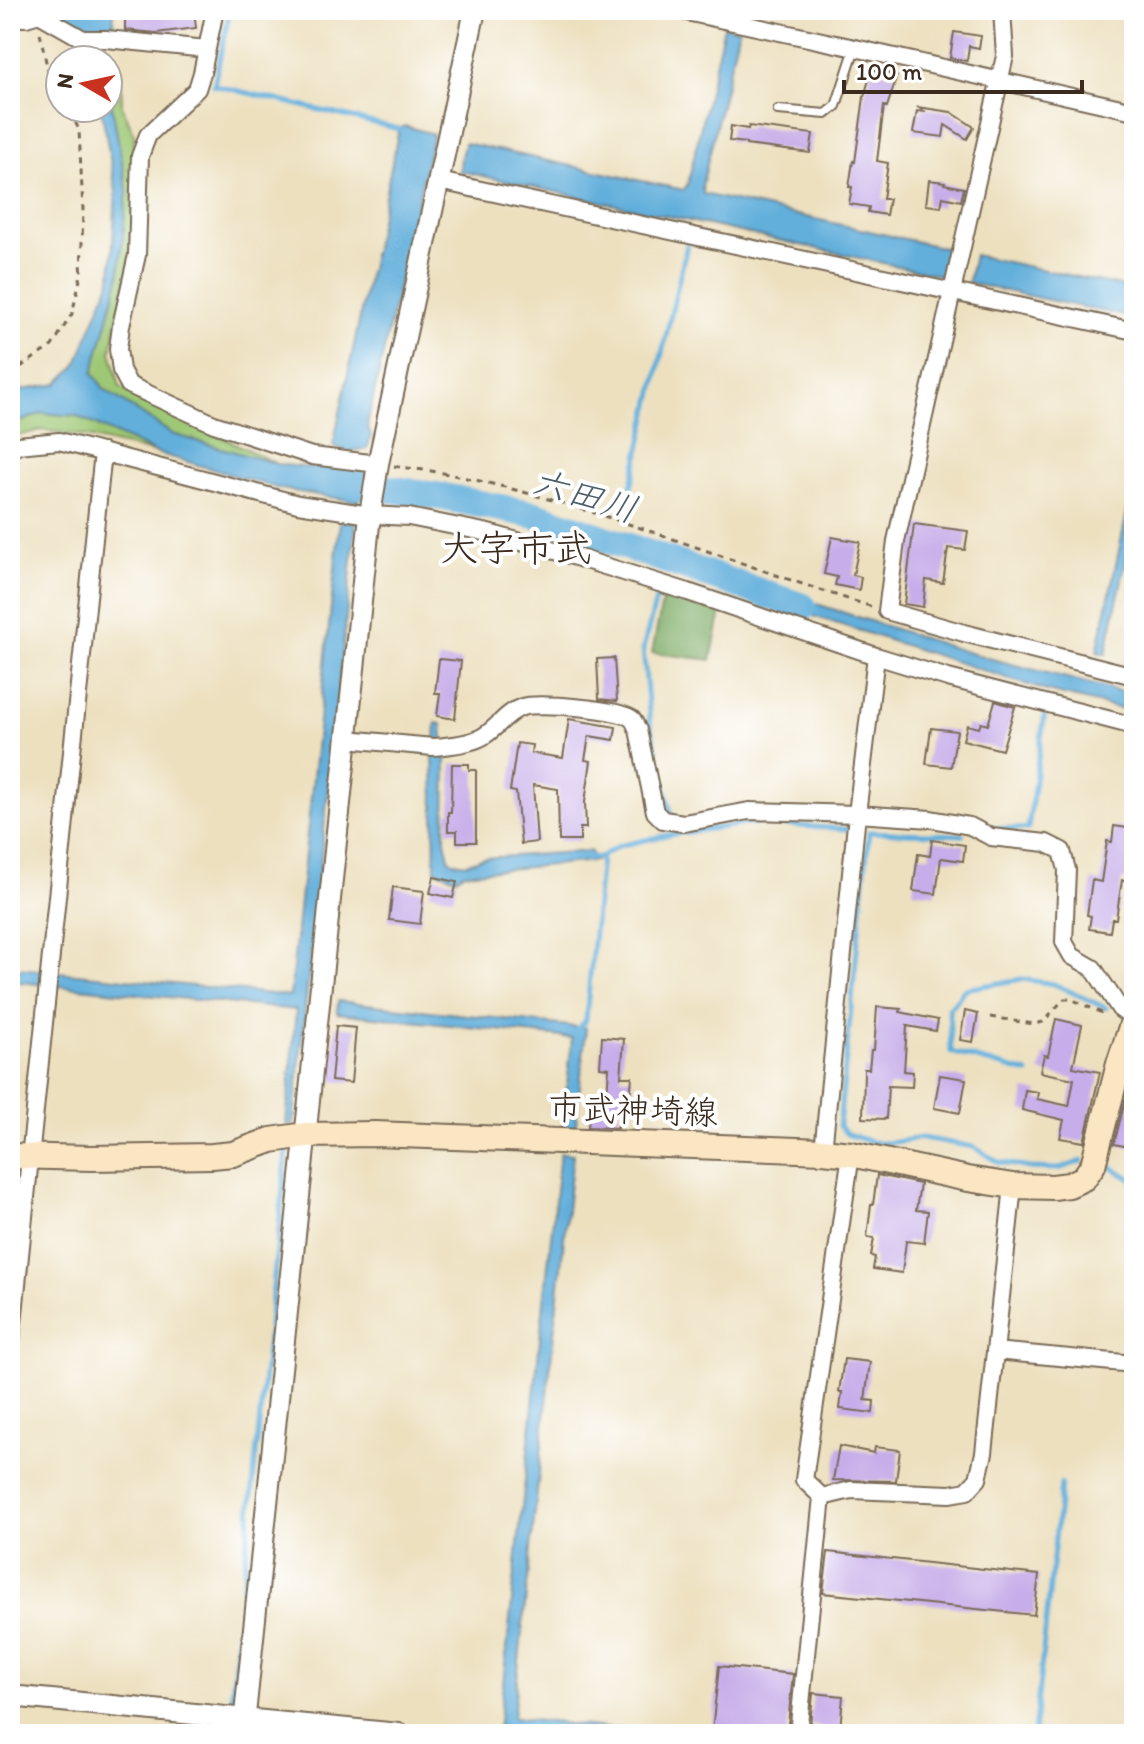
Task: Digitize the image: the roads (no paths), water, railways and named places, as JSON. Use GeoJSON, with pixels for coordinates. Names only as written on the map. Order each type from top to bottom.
{"type":"FeatureCollection","features":[{"type":"Feature","properties":{"kind":"main road","name":"市武神埼線"},"geometry":{"type":"LineString","coordinates":[[20,1156],[223,1155],[271,1140],[306,1135],[375,1134],[823,1151],[1013,1186],[1069,1185],[1084,1178],[1093,1165],[1129,1015]]}},
{"type":"Feature","properties":{"kind":"street"},"geometry":{"type":"LineString","coordinates":[[215,10],[197,89],[148,135],[140,156],[137,255],[121,326],[118,349],[121,370],[129,385],[214,424],[312,456],[378,464]]}},
{"type":"Feature","properties":{"kind":"street"},"geometry":{"type":"LineString","coordinates":[[244,1726],[370,515],[378,464],[475,10]]}},
{"type":"Feature","properties":{"kind":"street"},"geometry":{"type":"LineString","coordinates":[[677,10],[1134,111]]}},
{"type":"Feature","properties":{"kind":"street"},"geometry":{"type":"LineString","coordinates":[[1002,10],[1005,56],[1001,80],[896,541],[887,611],[1134,676]]}},
{"type":"Feature","properties":{"kind":"street"},"geometry":{"type":"LineString","coordinates":[[10,18],[26,18],[38,12],[83,39],[207,49]]}},
{"type":"Feature","properties":{"kind":"street"},"geometry":{"type":"LineString","coordinates":[[439,181],[1134,331]]}},
{"type":"Feature","properties":{"kind":"street"},"geometry":{"type":"LineString","coordinates":[[10,451],[18,445],[59,441],[298,504],[370,515],[409,517],[484,532],[688,592],[948,678],[1134,726]]}},
{"type":"Feature","properties":{"kind":"street"},"geometry":{"type":"LineString","coordinates":[[10,1352],[20,1156],[47,987],[103,452]]}},
{"type":"Feature","properties":{"kind":"street"},"geometry":{"type":"LineString","coordinates":[[823,1151],[876,656]]}},
{"type":"Feature","properties":{"kind":"street"},"geometry":{"type":"LineString","coordinates":[[347,739],[440,747],[482,737],[507,715],[524,706],[560,705],[617,713],[631,718],[638,730],[655,812],[663,820],[684,823],[749,811],[857,814],[931,819],[970,826],[991,837],[1046,843],[1062,851],[1067,870],[1064,942],[1072,956],[1093,968],[1129,1015]]}},
{"type":"Feature","properties":{"kind":"street"},"geometry":{"type":"LineString","coordinates":[[822,1497],[804,1480],[851,1154]]}},
{"type":"Feature","properties":{"kind":"street"},"geometry":{"type":"LineString","coordinates":[[822,1497],[851,1490],[950,1494],[967,1491],[978,1479],[984,1453],[1013,1186]]}},
{"type":"Feature","properties":{"kind":"street"},"geometry":{"type":"LineString","coordinates":[[995,1351],[1134,1364]]}},
{"type":"Feature","properties":{"kind":"street"},"geometry":{"type":"LineString","coordinates":[[798,1734],[822,1497]]}},
{"type":"Feature","properties":{"kind":"street"},"geometry":{"type":"LineString","coordinates":[[10,1696],[244,1726],[399,1734]]}},
{"type":"Feature","properties":{"kind":"lane"},"geometry":{"type":"LineString","coordinates":[[778,110],[826,114],[836,106],[855,48]]}},
{"type":"Feature","properties":{"kind":"water"},"geometry":{"type":"Polygon","coordinates":[[[56,10],[114,10],[113,33],[86,29],[56,10]]]}},
{"type":"Feature","properties":{"kind":"water"},"geometry":{"type":"Polygon","coordinates":[[[724,26],[739,29],[702,186],[703,194],[950,249],[943,276],[460,171],[465,143],[684,190],[724,26]]]}},
{"type":"Feature","properties":{"kind":"water"},"geometry":{"type":"Polygon","coordinates":[[[104,124],[115,124],[127,190],[119,278],[93,373],[104,389],[172,434],[277,464],[363,474],[359,502],[281,489],[157,453],[77,416],[42,413],[10,426],[10,396],[17,391],[57,384],[76,366],[111,279],[116,191],[104,124]]]}},
{"type":"Feature","properties":{"kind":"water"},"geometry":{"type":"Polygon","coordinates":[[[405,126],[433,134],[367,425],[371,436],[367,449],[348,451],[333,446],[399,129],[405,126]]]}},
{"type":"Feature","properties":{"kind":"water"},"geometry":{"type":"Polygon","coordinates":[[[974,255],[1134,289],[1134,318],[968,283],[974,255]]]}},
{"type":"Feature","properties":{"kind":"water"},"geometry":{"type":"Polygon","coordinates":[[[1134,481],[1134,523],[1106,654],[1097,652],[1134,481]]]}},
{"type":"Feature","properties":{"kind":"water"},"geometry":{"type":"Polygon","coordinates":[[[340,521],[356,522],[293,1125],[286,1124],[296,1010],[10,981],[10,967],[290,996],[340,521]]]}},
{"type":"Feature","properties":{"kind":"water"},"geometry":{"type":"Polygon","coordinates":[[[770,589],[976,655],[1134,695],[1134,712],[1047,691],[770,602],[770,589]]]}},
{"type":"Feature","properties":{"kind":"water"},"geometry":{"type":"Polygon","coordinates":[[[436,723],[442,724],[446,758],[445,841],[450,861],[466,864],[482,858],[590,851],[596,861],[463,873],[456,878],[435,870],[433,756],[436,723]]]}},
{"type":"Feature","properties":{"kind":"water"},"geometry":{"type":"Polygon","coordinates":[[[338,1001],[586,1028],[575,1133],[562,1132],[572,1038],[337,1013],[338,1001]]]}},
{"type":"Feature","properties":{"kind":"water"},"geometry":{"type":"Polygon","coordinates":[[[560,1153],[573,1154],[513,1718],[663,1734],[527,1734],[498,1731],[560,1153]]]}},
{"type":"Feature","properties":{"kind":"waterway"},"geometry":{"type":"LineString","coordinates":[[230,10],[214,85],[399,129]]}},
{"type":"Feature","properties":{"kind":"waterway"},"geometry":{"type":"LineString","coordinates":[[626,509],[687,245]]}},
{"type":"Feature","properties":{"kind":"waterway","name":"六田川"},"geometry":{"type":"LineString","coordinates":[[323,479],[444,497],[536,515],[803,607]]}},
{"type":"Feature","properties":{"kind":"waterway"},"geometry":{"type":"LineString","coordinates":[[657,596],[643,649],[650,722],[671,813]]}},
{"type":"Feature","properties":{"kind":"waterway"},"geometry":{"type":"LineString","coordinates":[[992,828],[1028,829],[1045,712]]}},
{"type":"Feature","properties":{"kind":"waterway"},"geometry":{"type":"LineString","coordinates":[[587,858],[601,857],[618,846],[668,835],[752,823],[847,829]]}},
{"type":"Feature","properties":{"kind":"waterway"},"geometry":{"type":"LineString","coordinates":[[963,835],[869,832],[839,1126],[847,1134],[872,1142],[922,1138],[974,1147],[998,1162],[1030,1168],[1059,1169],[1082,1161]]}},
{"type":"Feature","properties":{"kind":"waterway"},"geometry":{"type":"LineString","coordinates":[[576,1031],[586,1020],[601,857]]}},
{"type":"Feature","properties":{"kind":"waterway"},"geometry":{"type":"LineString","coordinates":[[1028,1073],[951,1052],[949,1009],[965,989],[1022,979],[1054,984],[1106,1008]]}},
{"type":"Feature","properties":{"kind":"waterway"},"geometry":{"type":"LineString","coordinates":[[231,1703],[287,1149]]}},
{"type":"Feature","properties":{"kind":"waterway"},"geometry":{"type":"LineString","coordinates":[[1108,1165],[1133,1180],[1134,1196]]}},
{"type":"Feature","properties":{"kind":"waterway"},"geometry":{"type":"LineString","coordinates":[[1034,1734],[1061,1484]]}},
{"type":"Feature","properties":{"kind":"district","name":"大字市武"},"geometry":{"type":"Point","coordinates":[516,548]}}]}
